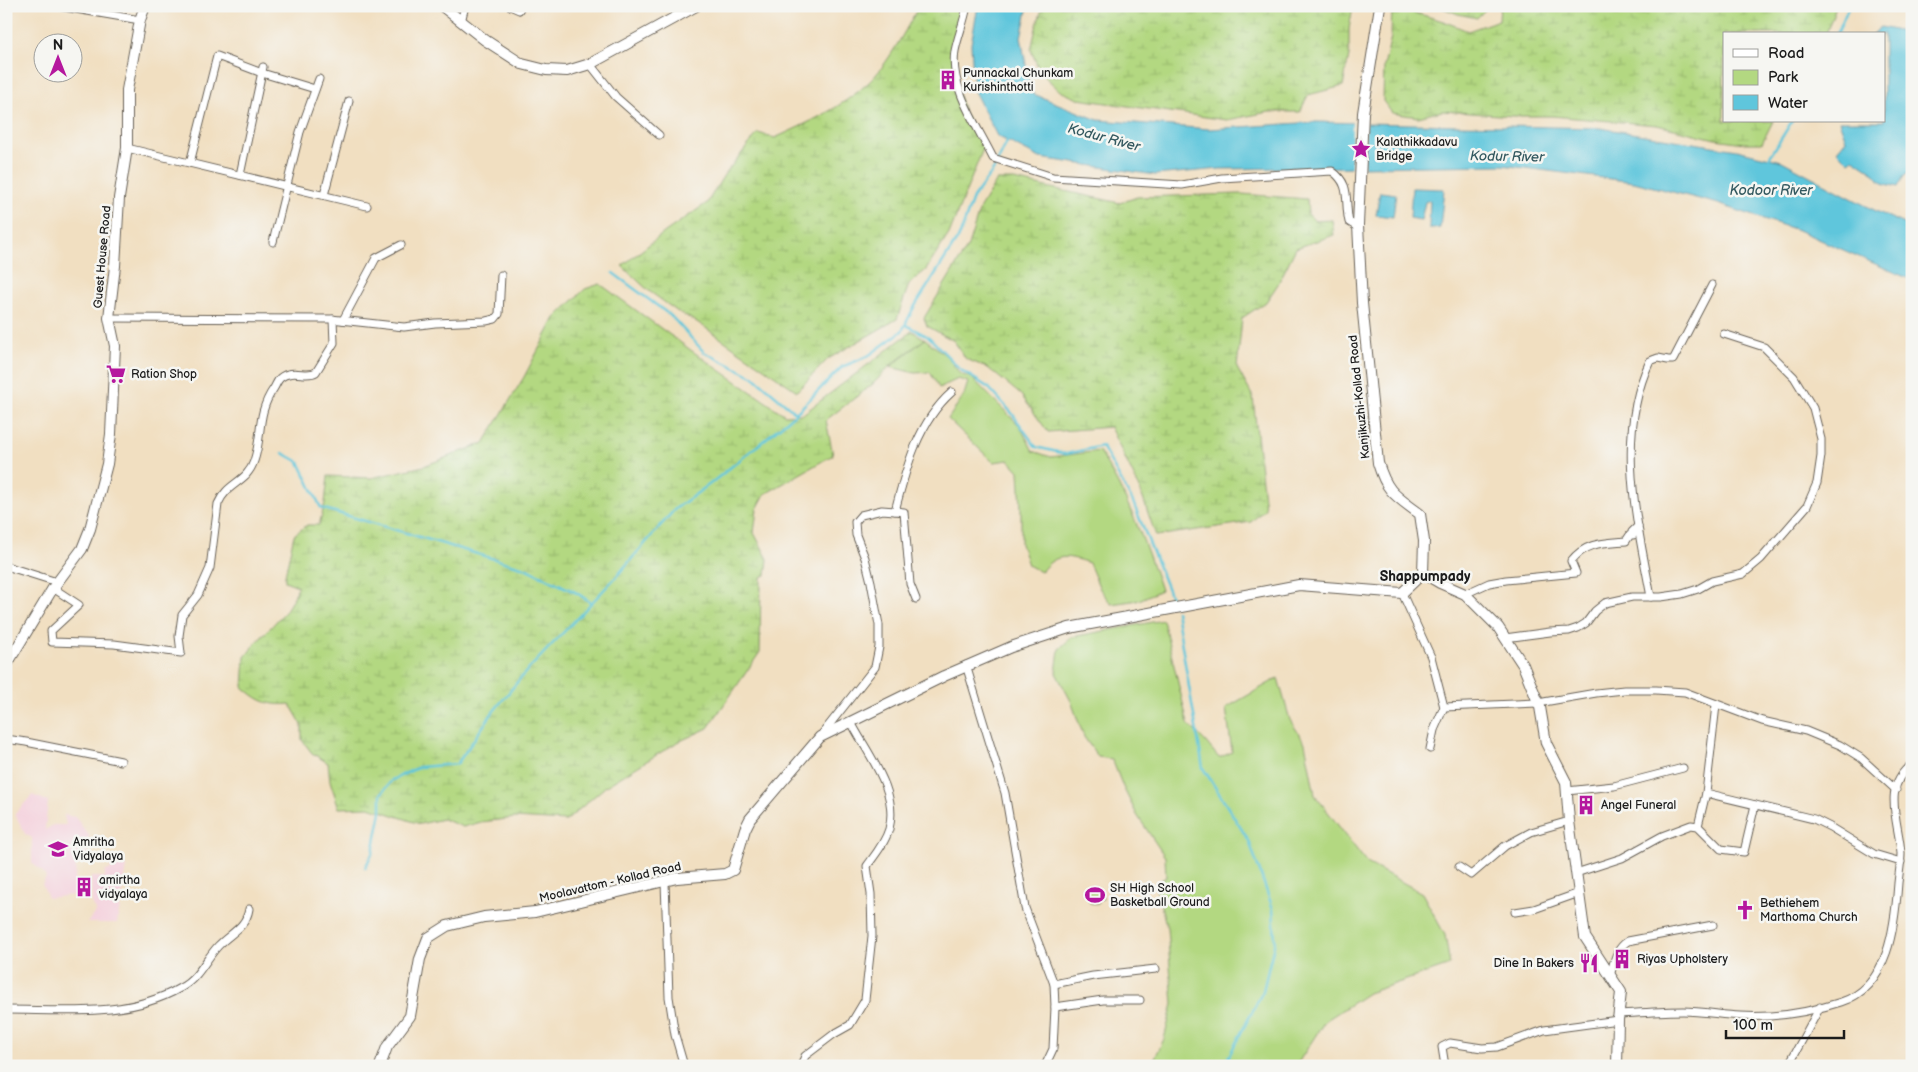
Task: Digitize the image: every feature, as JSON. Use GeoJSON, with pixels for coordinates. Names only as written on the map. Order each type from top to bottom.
{"type":"FeatureCollection","features":[{"type":"Feature","properties":{"kind":"main road","name":"Guest House Road"},"geometry":{"type":"LineString","coordinates":[[6,666],[55,585],[82,549],[90,529],[107,464],[112,434],[116,346],[109,318],[116,266],[119,198],[127,148],[127,90],[140,20],[145,6]]}},
{"type":"Feature","properties":{"kind":"main road"},"geometry":{"type":"LineString","coordinates":[[442,6],[461,22],[522,64],[546,70],[567,71],[590,64],[696,6]]}},
{"type":"Feature","properties":{"kind":"main road","name":"Kanjikuzhi-Kollad Road"},"geometry":{"type":"LineString","coordinates":[[1380,6],[1363,113],[1358,225],[1362,303],[1378,463],[1390,492],[1420,514],[1424,541],[1423,573]]}},
{"type":"Feature","properties":{"kind":"main road"},"geometry":{"type":"LineString","coordinates":[[1402,593],[1423,573],[1465,594],[1498,627],[1523,665],[1538,703],[1546,743],[1566,782],[1569,821],[1585,937],[1621,992],[1618,1017],[1617,1066]]}},
{"type":"Feature","properties":{"kind":"main road","name":"Moolavattom - Kollad Road"},"geometry":{"type":"LineString","coordinates":[[380,1066],[387,1046],[410,1016],[420,959],[428,938],[447,926],[484,917],[535,912],[677,878],[725,874],[732,870],[750,819],[820,737],[966,665],[1010,647],[1069,628],[1300,585],[1402,593]]}},
{"type":"Feature","properties":{"kind":"street"},"geometry":{"type":"LineString","coordinates":[[58,6],[140,20]]}},
{"type":"Feature","properties":{"kind":"street"},"geometry":{"type":"LineString","coordinates":[[461,22],[465,6]]}},
{"type":"Feature","properties":{"kind":"street"},"geometry":{"type":"LineString","coordinates":[[510,6],[519,10],[521,6]]}},
{"type":"Feature","properties":{"kind":"street"},"geometry":{"type":"LineString","coordinates":[[966,6],[955,52],[957,77],[968,112],[993,158],[1052,177],[1182,185],[1222,178],[1332,171],[1341,177],[1346,187],[1349,222],[1354,226],[1358,225]]}},
{"type":"Feature","properties":{"kind":"street"},"geometry":{"type":"LineString","coordinates":[[190,163],[218,56],[315,89]]}},
{"type":"Feature","properties":{"kind":"street"},"geometry":{"type":"LineString","coordinates":[[590,64],[616,97],[659,135]]}},
{"type":"Feature","properties":{"kind":"street"},"geometry":{"type":"LineString","coordinates":[[240,175],[262,70]]}},
{"type":"Feature","properties":{"kind":"street"},"geometry":{"type":"LineString","coordinates":[[273,242],[300,132],[319,79]]}},
{"type":"Feature","properties":{"kind":"street"},"geometry":{"type":"LineString","coordinates":[[324,194],[348,101]]}},
{"type":"Feature","properties":{"kind":"street"},"geometry":{"type":"LineString","coordinates":[[127,148],[324,194],[367,206]]}},
{"type":"Feature","properties":{"kind":"street"},"geometry":{"type":"LineString","coordinates":[[343,320],[376,258],[401,245]]}},
{"type":"Feature","properties":{"kind":"street"},"geometry":{"type":"LineString","coordinates":[[109,318],[333,319],[390,327],[435,323],[472,323],[496,318],[499,314],[501,274]]}},
{"type":"Feature","properties":{"kind":"street"},"geometry":{"type":"LineString","coordinates":[[1651,597],[1638,526],[1632,478],[1631,446],[1634,415],[1641,383],[1651,359],[1673,360],[1712,285]]}},
{"type":"Feature","properties":{"kind":"street"},"geometry":{"type":"LineString","coordinates":[[6,566],[36,574],[55,585],[79,605],[51,631],[52,642],[114,644],[181,653],[179,636],[182,615],[198,595],[210,568],[218,504],[222,495],[229,487],[239,482],[248,474],[251,468],[254,461],[260,419],[265,400],[278,380],[284,376],[296,372],[312,374],[316,372],[334,343],[333,319]]}},
{"type":"Feature","properties":{"kind":"street"},"geometry":{"type":"LineString","coordinates":[[1505,638],[1568,631],[1578,628],[1586,622],[1605,603],[1632,597],[1682,594],[1698,589],[1712,581],[1742,574],[1749,570],[1771,548],[1776,540],[1808,506],[1817,483],[1821,456],[1821,439],[1813,408],[1794,378],[1764,347],[1724,334]]}},
{"type":"Feature","properties":{"kind":"street"},"geometry":{"type":"LineString","coordinates":[[895,511],[911,454],[929,420],[945,398],[952,392]]}},
{"type":"Feature","properties":{"kind":"street"},"geometry":{"type":"LineString","coordinates":[[820,737],[875,667],[879,647],[879,625],[871,582],[865,558],[856,535],[855,522],[861,514],[882,510],[904,512],[910,584],[916,599]]}},
{"type":"Feature","properties":{"kind":"street"},"geometry":{"type":"LineString","coordinates":[[1465,594],[1489,583],[1514,578],[1576,573],[1571,561],[1579,552],[1604,542],[1626,541],[1630,535],[1633,535],[1632,532],[1638,526]]}},
{"type":"Feature","properties":{"kind":"street"},"geometry":{"type":"LineString","coordinates":[[1402,593],[1431,657],[1444,707],[1434,730],[1430,749]]}},
{"type":"Feature","properties":{"kind":"street"},"geometry":{"type":"LineString","coordinates":[[966,665],[1005,793],[1025,908],[1028,911],[1054,984],[1056,1007],[1053,1049],[1045,1066]]}},
{"type":"Feature","properties":{"kind":"street"},"geometry":{"type":"LineString","coordinates":[[1444,707],[1538,703],[1596,693],[1656,690],[1685,692],[1762,721],[1806,732],[1840,745],[1861,758],[1896,790]]}},
{"type":"Feature","properties":{"kind":"street"},"geometry":{"type":"LineString","coordinates":[[1698,826],[1706,793],[1716,705]]}},
{"type":"Feature","properties":{"kind":"street"},"geometry":{"type":"LineString","coordinates":[[800,1066],[805,1056],[834,1034],[850,1025],[865,1000],[872,936],[871,894],[867,866],[879,850],[889,830],[892,806],[878,767],[864,747],[851,722]]}},
{"type":"Feature","properties":{"kind":"street"},"geometry":{"type":"LineString","coordinates":[[6,740],[121,761]]}},
{"type":"Feature","properties":{"kind":"street"},"geometry":{"type":"LineString","coordinates":[[1445,1066],[1442,1047],[1450,1043],[1482,1048],[1497,1046],[1544,1030],[1618,1017],[1684,1011],[1742,1016],[1771,1015],[1842,1002],[1859,994],[1872,981],[1888,947],[1895,920],[1901,862],[1894,815],[1896,790],[1900,778],[1912,764]]}},
{"type":"Feature","properties":{"kind":"street"},"geometry":{"type":"LineString","coordinates":[[1567,791],[1614,786],[1683,768]]}},
{"type":"Feature","properties":{"kind":"street"},"geometry":{"type":"LineString","coordinates":[[1706,793],[1822,822],[1874,854],[1901,862]]}},
{"type":"Feature","properties":{"kind":"street"},"geometry":{"type":"LineString","coordinates":[[1576,873],[1622,858],[1672,831],[1691,825],[1698,826],[1721,849],[1744,852],[1755,805]]}},
{"type":"Feature","properties":{"kind":"street"},"geometry":{"type":"LineString","coordinates":[[1459,867],[1471,875],[1505,846],[1531,832],[1569,821]]}},
{"type":"Feature","properties":{"kind":"street"},"geometry":{"type":"LineString","coordinates":[[665,882],[669,997],[675,1035],[684,1066]]}},
{"type":"Feature","properties":{"kind":"street"},"geometry":{"type":"LineString","coordinates":[[1515,912],[1534,909],[1578,893]]}},
{"type":"Feature","properties":{"kind":"street"},"geometry":{"type":"LineString","coordinates":[[6,1010],[118,1009],[146,1002],[180,988],[196,976],[216,947],[243,925],[248,916],[249,909]]}},
{"type":"Feature","properties":{"kind":"street"},"geometry":{"type":"LineString","coordinates":[[1610,976],[1615,956],[1622,944],[1628,941],[1713,925]]}},
{"type":"Feature","properties":{"kind":"street"},"geometry":{"type":"LineString","coordinates":[[1054,984],[1093,976],[1156,968]]}},
{"type":"Feature","properties":{"kind":"street"},"geometry":{"type":"LineString","coordinates":[[1056,1007],[1090,1001],[1140,1000]]}},
{"type":"Feature","properties":{"kind":"street"},"geometry":{"type":"LineString","coordinates":[[1788,1066],[1820,1007]]}},
{"type":"Feature","properties":{"kind":"shaded area","name":"Amritha Vidyalaya"},"geometry":{"type":"Polygon","coordinates":[[[32,795],[48,801],[45,830],[53,825],[66,825],[64,815],[75,817],[90,837],[81,843],[94,861],[76,865],[74,895],[48,898],[42,884],[46,878],[44,873],[32,863],[32,838],[25,834],[15,814],[32,795]]]}},
{"type":"Feature","properties":{"kind":"shaded area"},"geometry":{"type":"Polygon","coordinates":[[[111,864],[127,866],[117,923],[87,923],[96,911],[92,902],[91,877],[105,877],[105,871],[110,870],[111,864]]]}},
{"type":"Feature","properties":{"kind":"green space"},"geometry":{"type":"Polygon","coordinates":[[[919,6],[964,6],[953,45],[955,83],[965,115],[985,144],[949,234],[926,270],[909,284],[897,319],[828,359],[797,391],[697,322],[678,312],[649,291],[622,266],[665,232],[707,203],[724,175],[758,133],[775,138],[812,121],[858,92],[882,67],[919,6]]]}},
{"type":"Feature","properties":{"kind":"green space"},"geometry":{"type":"Polygon","coordinates":[[[1043,6],[1353,6],[1349,29],[1349,56],[1343,86],[1308,95],[1300,112],[1269,112],[1227,120],[1078,99],[1060,91],[1040,72],[1031,50],[1043,6]]]}},
{"type":"Feature","properties":{"kind":"green space"},"geometry":{"type":"Polygon","coordinates":[[[1392,6],[1443,21],[1468,31],[1499,20],[1500,6],[1836,6],[1827,32],[1723,32],[1723,122],[1772,122],[1762,143],[1744,143],[1715,139],[1657,125],[1552,116],[1514,116],[1442,111],[1418,117],[1392,113],[1383,101],[1384,66],[1391,37],[1392,6]]]}},
{"type":"Feature","properties":{"kind":"green space"},"geometry":{"type":"Polygon","coordinates":[[[1438,6],[1489,6],[1477,18],[1458,14],[1438,6]]]}},
{"type":"Feature","properties":{"kind":"green space"},"geometry":{"type":"Polygon","coordinates":[[[997,180],[1014,180],[1120,203],[1137,197],[1241,194],[1307,199],[1308,214],[1315,221],[1332,220],[1334,235],[1296,248],[1278,284],[1266,302],[1242,318],[1237,368],[1253,397],[1265,509],[1251,522],[1156,536],[1139,487],[1110,427],[1048,432],[1021,395],[988,368],[966,359],[954,341],[927,326],[924,318],[968,246],[980,208],[997,180]]]}},
{"type":"Feature","properties":{"kind":"green space"},"geometry":{"type":"Polygon","coordinates":[[[600,284],[692,351],[785,415],[803,414],[912,331],[925,339],[890,366],[873,384],[826,420],[833,455],[765,494],[757,509],[754,533],[768,559],[766,575],[761,577],[760,652],[708,728],[676,743],[606,786],[566,821],[515,818],[481,822],[463,827],[443,819],[420,824],[369,807],[339,808],[330,781],[328,763],[312,753],[302,740],[302,725],[290,704],[264,702],[243,687],[245,657],[285,612],[298,586],[285,581],[294,535],[307,525],[319,525],[325,503],[328,476],[371,478],[424,466],[484,443],[524,377],[555,318],[585,289],[600,284]]]}},
{"type":"Feature","properties":{"kind":"green space"},"geometry":{"type":"Polygon","coordinates":[[[925,339],[948,357],[960,374],[972,378],[1020,426],[1033,451],[1051,457],[1099,451],[1118,484],[1134,518],[1161,590],[1139,600],[1111,604],[1100,589],[1089,563],[1063,557],[1052,561],[1041,572],[1028,565],[1021,544],[1019,471],[1009,460],[993,462],[948,419],[964,395],[968,382],[958,379],[939,388],[930,372],[915,373],[890,367],[925,339]]]}},
{"type":"Feature","properties":{"kind":"green space"},"geometry":{"type":"Polygon","coordinates":[[[1163,620],[1188,724],[1219,758],[1232,752],[1226,708],[1278,678],[1290,720],[1305,743],[1315,795],[1367,863],[1422,893],[1445,935],[1450,965],[1368,993],[1325,1021],[1296,1066],[1151,1066],[1164,1039],[1173,1004],[1167,928],[1155,884],[1166,877],[1165,857],[1137,815],[1112,759],[1098,757],[1084,737],[1071,701],[1056,673],[1059,649],[1072,637],[1163,620]]]}},
{"type":"Feature","properties":{"kind":"green space","name":"SH High School Basketball Ground"},"geometry":{"type":"Polygon","coordinates":[[[1100,890],[1103,899],[1098,899],[1098,904],[1090,903],[1087,891],[1100,890]]]}},
{"type":"Feature","properties":{"kind":"water","name":"Kodoor River"},"geometry":{"type":"Polygon","coordinates":[[[978,6],[1028,6],[1021,37],[1031,93],[1098,120],[1209,129],[1316,122],[1600,128],[1737,150],[1782,161],[1912,228],[1912,280],[1800,231],[1715,203],[1634,182],[1502,165],[1220,169],[1155,175],[1040,158],[997,136],[974,91],[971,44],[978,6]]]}},
{"type":"Feature","properties":{"kind":"water"},"geometry":{"type":"Polygon","coordinates":[[[1881,27],[1912,34],[1912,171],[1904,176],[1898,187],[1882,183],[1873,172],[1853,159],[1849,162],[1837,151],[1846,140],[1839,122],[1886,122],[1886,32],[1875,32],[1881,27]]]}},
{"type":"Feature","properties":{"kind":"water"},"geometry":{"type":"Polygon","coordinates":[[[1412,188],[1444,189],[1440,228],[1429,229],[1430,200],[1425,202],[1421,220],[1410,218],[1412,188]]]}},
{"type":"Feature","properties":{"kind":"water"},"geometry":{"type":"Polygon","coordinates":[[[1380,192],[1396,194],[1393,217],[1376,215],[1380,192]]]}},
{"type":"Feature","properties":{"kind":"pier","name":"Kalathikkadavu Bridge"},"geometry":{"type":"Polygon","coordinates":[[[1352,121],[1366,121],[1364,169],[1351,169],[1352,121]]]}},
{"type":"Feature","properties":{"kind":"waterway"},"geometry":{"type":"LineString","coordinates":[[1838,32],[1849,6]]}},
{"type":"Feature","properties":{"kind":"waterway"},"geometry":{"type":"LineString","coordinates":[[1768,160],[1791,122]]}},
{"type":"Feature","properties":{"kind":"waterway"},"geometry":{"type":"LineString","coordinates":[[365,868],[373,852],[381,812],[381,794],[392,780],[419,767],[457,764],[493,712],[523,675],[615,578],[675,509],[710,484],[762,442],[796,413],[842,367],[868,356],[902,331],[913,309],[960,235],[973,198],[994,169],[1008,140]]}},
{"type":"Feature","properties":{"kind":"waterway"},"geometry":{"type":"LineString","coordinates":[[613,273],[671,316],[704,352],[754,377],[796,413]]}},
{"type":"Feature","properties":{"kind":"waterway"},"geometry":{"type":"LineString","coordinates":[[906,325],[929,337],[961,370],[989,388],[1011,412],[1036,447],[1066,454],[1102,446],[1133,502],[1174,605]]}},
{"type":"Feature","properties":{"kind":"waterway"},"geometry":{"type":"LineString","coordinates":[[283,453],[299,462],[321,508],[525,568],[577,593],[590,602]]}},
{"type":"Feature","properties":{"kind":"waterway"},"geometry":{"type":"LineString","coordinates":[[1176,611],[1203,768],[1249,841],[1273,909],[1275,941],[1263,991],[1222,1066]]}},
{"type":"Feature","properties":{"kind":"place","name":"Punnackal Chunkam Kurishinthotti"},"geometry":{"type":"Point","coordinates":[948,80]}},
{"type":"Feature","properties":{"kind":"place","name":"Kalathikkadavu Bridge"},"geometry":{"type":"Point","coordinates":[1361,149]}},
{"type":"Feature","properties":{"kind":"place","name":"Ration Shop"},"geometry":{"type":"Point","coordinates":[116,374]}},
{"type":"Feature","properties":{"kind":"place","name":"Angel Funeral"},"geometry":{"type":"Point","coordinates":[1586,805]}},
{"type":"Feature","properties":{"kind":"place","name":"Amritha Vidyalaya"},"geometry":{"type":"Point","coordinates":[58,849]}},
{"type":"Feature","properties":{"kind":"place","name":"amirtha vidyalaya"},"geometry":{"type":"Point","coordinates":[84,887]}},
{"type":"Feature","properties":{"kind":"place","name":"SH High School Basketball Ground"},"geometry":{"type":"Point","coordinates":[1095,895]}},
{"type":"Feature","properties":{"kind":"place","name":"Bethiehem Marthoma Church"},"geometry":{"type":"Point","coordinates":[1745,910]}},
{"type":"Feature","properties":{"kind":"place","name":"Riyas Upholstery"},"geometry":{"type":"Point","coordinates":[1622,959]}},
{"type":"Feature","properties":{"kind":"place","name":"Dine In Bakers"},"geometry":{"type":"Point","coordinates":[1589,963]}},
{"type":"Feature","properties":{"kind":"district","name":"Shappumpady"},"geometry":{"type":"Point","coordinates":[1425,576]}},
{"type":"Feature","properties":{"kind":"water label","name":"Kodur River"},"geometry":{"type":"Point","coordinates":[1104,137]}},
{"type":"Feature","properties":{"kind":"water label","name":"Kodur River"},"geometry":{"type":"Point","coordinates":[1507,156]}}]}
